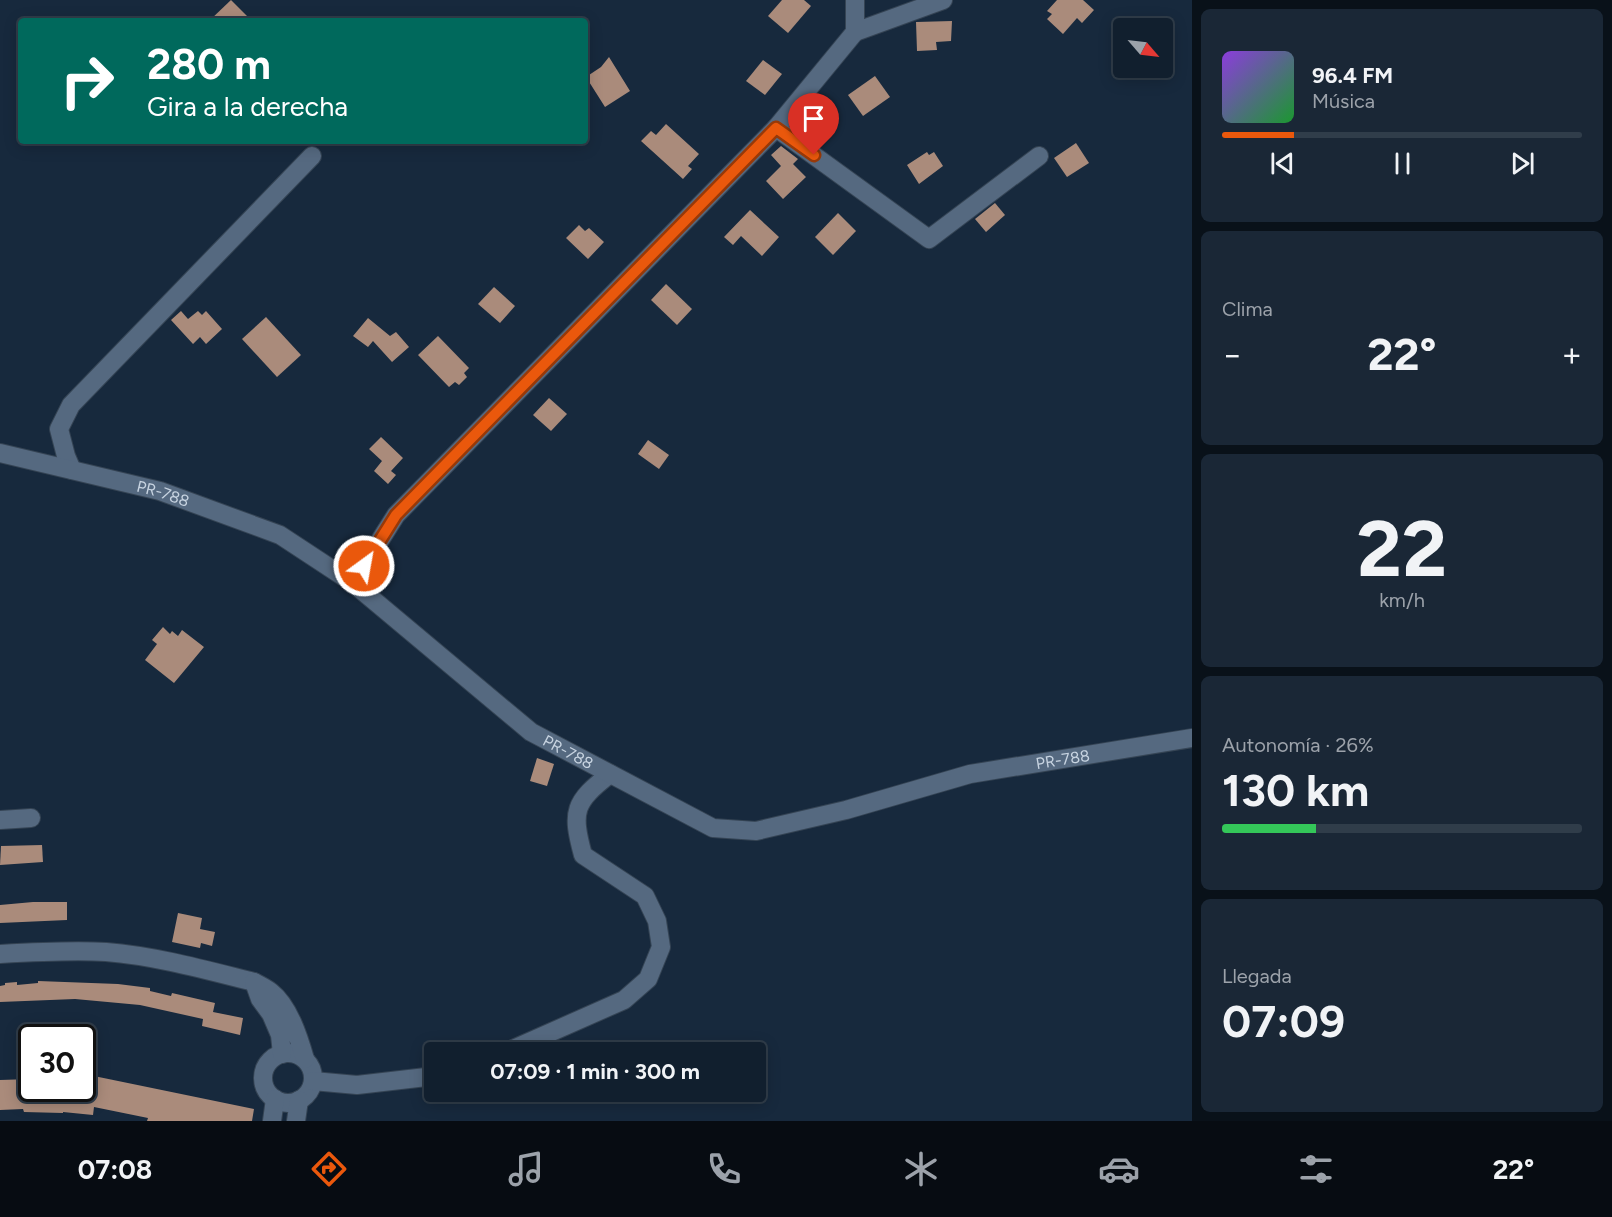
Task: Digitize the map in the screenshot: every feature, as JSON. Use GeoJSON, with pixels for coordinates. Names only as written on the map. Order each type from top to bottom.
{"type":"FeatureCollection","features":[{"type":"Feature","properties":{"kind":"street"},"geometry":{"type":"LineString","coordinates":[[855,0],[855,32]]}},
{"type":"Feature","properties":{"kind":"street"},"geometry":{"type":"LineString","coordinates":[[353,583],[396,515],[776,128],[855,32],[943,0]]}},
{"type":"Feature","properties":{"kind":"street"},"geometry":{"type":"LineString","coordinates":[[776,128],[930,239],[1039,156]]}},
{"type":"Feature","properties":{"kind":"street"},"geometry":{"type":"LineString","coordinates":[[72,470],[59,429],[71,405],[312,156]]}},
{"type":"Feature","properties":{"kind":"street","name":"PR-788"},"geometry":{"type":"LineString","coordinates":[[0,453],[160,491],[280,535],[353,583],[531,732],[713,828],[756,831],[846,810],[970,774],[1192,738]]}},
{"type":"Feature","properties":{"kind":"street"},"geometry":{"type":"LineString","coordinates":[[529,1042],[624,1000],[648,979],[661,947],[657,921],[645,896],[583,855],[575,828],[577,810],[589,791],[610,774]]}},
{"type":"Feature","properties":{"kind":"street"},"geometry":{"type":"LineString","coordinates":[[0,820],[31,818]]}},
{"type":"Feature","properties":{"kind":"street"},"geometry":{"type":"LineString","coordinates":[[0,954],[43,951],[107,952],[177,963],[254,982],[272,993],[277,1010],[282,1054]]}},
{"type":"Feature","properties":{"kind":"street"},"geometry":{"type":"LineString","coordinates":[[277,1010],[298,1033],[313,1081],[306,1095],[299,1100],[283,1102],[269,1094],[265,1086],[265,1070],[275,1057],[290,1053],[305,1059]]}},
{"type":"Feature","properties":{"kind":"street"},"geometry":{"type":"LineString","coordinates":[[313,1081],[357,1085],[424,1077]]}},
{"type":"Feature","properties":{"kind":"street"},"geometry":{"type":"LineString","coordinates":[[272,1121],[275,1099]]}},
{"type":"Feature","properties":{"kind":"street"},"geometry":{"type":"LineString","coordinates":[[296,1121],[299,1100]]}},
{"type":"Feature","properties":{"kind":"building"},"geometry":{"type":"Polygon","coordinates":[[[231,0],[249,18],[212,18],[231,0]]]}},
{"type":"Feature","properties":{"kind":"building"},"geometry":{"type":"Polygon","coordinates":[[[782,0],[804,0],[811,6],[788,33],[768,16],[782,0]]]}},
{"type":"Feature","properties":{"kind":"building"},"geometry":{"type":"Polygon","coordinates":[[[1057,0],[1083,0],[1094,10],[1082,23],[1077,18],[1063,34],[1047,19],[1052,14],[1047,11],[1057,0]]]}},
{"type":"Feature","properties":{"kind":"building"},"geometry":{"type":"Polygon","coordinates":[[[952,21],[951,41],[936,42],[937,50],[917,51],[916,22],[952,21]]]}},
{"type":"Feature","properties":{"kind":"building"},"geometry":{"type":"Polygon","coordinates":[[[609,57],[630,91],[605,107],[588,80],[588,76],[601,67],[609,57]]]}},
{"type":"Feature","properties":{"kind":"building"},"geometry":{"type":"Polygon","coordinates":[[[763,60],[782,74],[765,95],[746,81],[763,60]]]}},
{"type":"Feature","properties":{"kind":"building"},"geometry":{"type":"Polygon","coordinates":[[[875,76],[890,97],[863,116],[848,95],[875,76]]]}},
{"type":"Feature","properties":{"kind":"building"},"geometry":{"type":"Polygon","coordinates":[[[666,124],[699,154],[688,166],[692,169],[683,179],[641,141],[651,131],[656,135],[666,124]]]}},
{"type":"Feature","properties":{"kind":"building"},"geometry":{"type":"Polygon","coordinates":[[[1076,143],[1089,163],[1067,177],[1054,158],[1076,143]]]}},
{"type":"Feature","properties":{"kind":"building"},"geometry":{"type":"Polygon","coordinates":[[[781,146],[798,159],[793,164],[806,177],[783,199],[766,181],[781,166],[771,155],[781,146]]]}},
{"type":"Feature","properties":{"kind":"building"},"geometry":{"type":"Polygon","coordinates":[[[927,152],[929,155],[934,152],[943,166],[919,184],[907,165],[927,152]]]}},
{"type":"Feature","properties":{"kind":"building"},"geometry":{"type":"Polygon","coordinates":[[[995,203],[1005,215],[986,232],[975,219],[995,203]]]}},
{"type":"Feature","properties":{"kind":"building"},"geometry":{"type":"Polygon","coordinates":[[[750,210],[779,237],[762,256],[741,236],[733,245],[724,237],[750,210]]]}},
{"type":"Feature","properties":{"kind":"building"},"geometry":{"type":"Polygon","coordinates":[[[838,213],[856,231],[833,255],[815,237],[838,213]]]}},
{"type":"Feature","properties":{"kind":"building"},"geometry":{"type":"Polygon","coordinates":[[[579,225],[585,231],[589,228],[604,242],[588,259],[566,238],[579,225]]]}},
{"type":"Feature","properties":{"kind":"building"},"geometry":{"type":"Polygon","coordinates":[[[666,284],[692,309],[677,325],[651,300],[666,284]]]}},
{"type":"Feature","properties":{"kind":"building"},"geometry":{"type":"Polygon","coordinates":[[[494,287],[515,306],[500,323],[478,304],[494,287]]]}},
{"type":"Feature","properties":{"kind":"building"},"geometry":{"type":"Polygon","coordinates":[[[181,311],[188,319],[198,311],[202,315],[206,311],[222,329],[206,344],[200,337],[193,344],[171,320],[181,311]]]}},
{"type":"Feature","properties":{"kind":"building"},"geometry":{"type":"Polygon","coordinates":[[[266,317],[301,355],[277,377],[242,339],[266,317]]]}},
{"type":"Feature","properties":{"kind":"building"},"geometry":{"type":"Polygon","coordinates":[[[368,318],[390,336],[396,332],[409,347],[392,362],[373,341],[368,347],[353,336],[368,318]]]}},
{"type":"Feature","properties":{"kind":"building"},"geometry":{"type":"Polygon","coordinates":[[[438,336],[469,368],[464,373],[467,377],[459,385],[455,382],[449,387],[418,355],[438,336]]]}},
{"type":"Feature","properties":{"kind":"building"},"geometry":{"type":"Polygon","coordinates":[[[549,398],[567,414],[551,431],[533,415],[549,398]]]}},
{"type":"Feature","properties":{"kind":"building"},"geometry":{"type":"Polygon","coordinates":[[[381,437],[403,458],[391,471],[396,475],[388,484],[374,471],[382,461],[369,449],[381,437]]]}},
{"type":"Feature","properties":{"kind":"building"},"geometry":{"type":"Polygon","coordinates":[[[648,440],[669,455],[659,469],[638,454],[648,440]]]}},
{"type":"Feature","properties":{"kind":"building"},"geometry":{"type":"Polygon","coordinates":[[[163,627],[170,634],[172,631],[178,636],[182,630],[204,647],[174,683],[145,660],[157,644],[152,640],[163,627]]]}},
{"type":"Feature","properties":{"kind":"building"},"geometry":{"type":"Polygon","coordinates":[[[537,758],[554,764],[547,786],[530,781],[537,758]]]}},
{"type":"Feature","properties":{"kind":"building"},"geometry":{"type":"Polygon","coordinates":[[[42,845],[43,862],[0,865],[1,846],[42,845]]]}},
{"type":"Feature","properties":{"kind":"building"},"geometry":{"type":"Polygon","coordinates":[[[67,902],[67,920],[0,923],[0,905],[67,902]]]}},
{"type":"Feature","properties":{"kind":"building"},"geometry":{"type":"Polygon","coordinates":[[[178,913],[202,918],[200,929],[215,932],[212,946],[201,943],[200,948],[172,942],[178,913]]]}},
{"type":"Feature","properties":{"kind":"building"},"geometry":{"type":"Polygon","coordinates":[[[38,981],[118,984],[150,988],[150,991],[171,996],[172,993],[215,1003],[213,1012],[243,1018],[240,1035],[202,1026],[203,1019],[140,1005],[75,999],[0,1002],[0,986],[5,983],[17,982],[17,985],[38,983],[38,981]]]}},
{"type":"Feature","properties":{"kind":"building"},"geometry":{"type":"Polygon","coordinates":[[[96,1076],[254,1109],[252,1121],[147,1121],[148,1118],[94,1107],[93,1115],[24,1112],[23,1109],[0,1110],[0,1080],[18,1079],[18,1102],[96,1102],[96,1076]]]}},
{"type":"Feature","properties":{"kind":"route"},"geometry":{"type":"LineString","coordinates":[[364,566],[396,515],[776,128],[814,155]]}}]}
